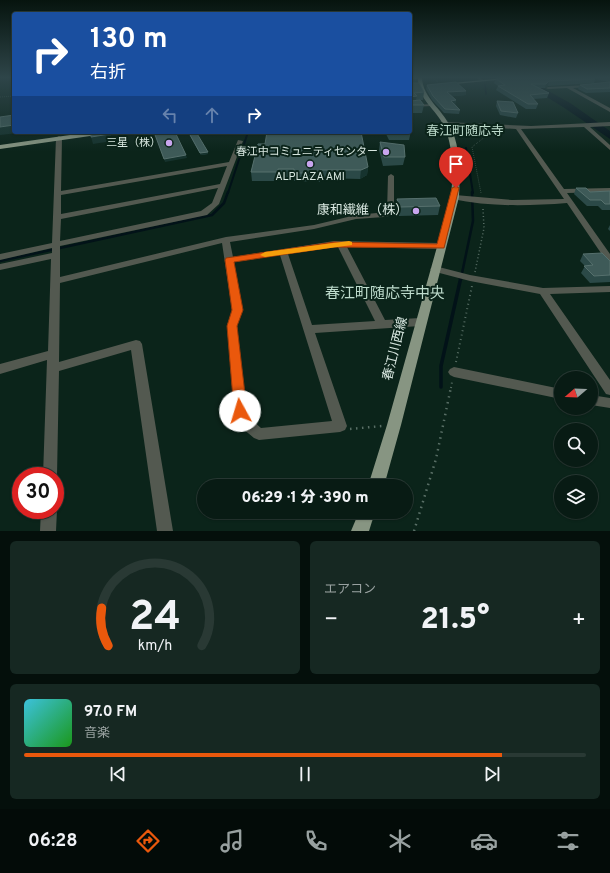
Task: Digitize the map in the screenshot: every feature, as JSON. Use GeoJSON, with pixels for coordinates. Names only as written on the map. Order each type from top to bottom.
{"type":"FeatureCollection","features":[{"type":"Feature","properties":{"kind":"main road","name":"春江川西線"},"geometry":{"type":"LineString","coordinates":[[378,479],[394,425],[454,197],[457,178],[456,166],[446,124],[432,105]]}},
{"type":"Feature","properties":{"kind":"main road"},"geometry":{"type":"LineString","coordinates":[[0,147],[89,134]]}},
{"type":"Feature","properties":{"kind":"main road"},"geometry":{"type":"LineString","coordinates":[[360,531],[364,519]]}},
{"type":"Feature","properties":{"kind":"street"},"geometry":{"type":"LineString","coordinates":[[597,103],[610,110]]}},
{"type":"Feature","properties":{"kind":"street"},"geometry":{"type":"LineString","coordinates":[[412,106],[432,105]]}},
{"type":"Feature","properties":{"kind":"street"},"geometry":{"type":"LineString","coordinates":[[446,124],[517,127],[586,126],[610,124]]}},
{"type":"Feature","properties":{"kind":"street"},"geometry":{"type":"LineString","coordinates":[[586,126],[610,148]]}},
{"type":"Feature","properties":{"kind":"street"},"geometry":{"type":"LineString","coordinates":[[517,127],[610,260]]}},
{"type":"Feature","properties":{"kind":"street"},"geometry":{"type":"LineString","coordinates":[[50,467],[59,138]]}},
{"type":"Feature","properties":{"kind":"street"},"geometry":{"type":"LineString","coordinates":[[0,257],[56,248],[204,213],[215,204],[240,141]]}},
{"type":"Feature","properties":{"kind":"street"},"geometry":{"type":"LineString","coordinates":[[57,194],[232,163]]}},
{"type":"Feature","properties":{"kind":"street"},"geometry":{"type":"LineString","coordinates":[[55,281],[226,240],[314,227],[356,217],[384,216],[390,212],[392,176]]}},
{"type":"Feature","properties":{"kind":"street"},"geometry":{"type":"LineString","coordinates":[[57,218],[223,185]]}},
{"type":"Feature","properties":{"kind":"street"},"geometry":{"type":"LineString","coordinates":[[562,191],[610,190]]}},
{"type":"Feature","properties":{"kind":"street"},"geometry":{"type":"LineString","coordinates":[[454,197],[471,200],[525,201],[535,204],[569,201]]}},
{"type":"Feature","properties":{"kind":"street"},"geometry":{"type":"LineString","coordinates":[[226,240],[237,310],[232,326],[240,411],[247,424],[260,434],[340,426],[283,252]]}},
{"type":"Feature","properties":{"kind":"street"},"geometry":{"type":"LineString","coordinates":[[229,260],[341,244],[441,246]]}},
{"type":"Feature","properties":{"kind":"street"},"geometry":{"type":"LineString","coordinates":[[341,244],[382,325]]}},
{"type":"Feature","properties":{"kind":"street"},"geometry":{"type":"LineString","coordinates":[[0,267],[56,248]]}},
{"type":"Feature","properties":{"kind":"street"},"geometry":{"type":"LineString","coordinates":[[435,269],[452,274],[543,291],[610,288]]}},
{"type":"Feature","properties":{"kind":"street"},"geometry":{"type":"LineString","coordinates":[[543,291],[610,390]]}},
{"type":"Feature","properties":{"kind":"street"},"geometry":{"type":"LineString","coordinates":[[308,329],[420,322]]}},
{"type":"Feature","properties":{"kind":"street"},"geometry":{"type":"LineString","coordinates":[[53,368],[136,344],[165,531]]}},
{"type":"Feature","properties":{"kind":"street"},"geometry":{"type":"LineString","coordinates":[[0,369],[53,354]]}},
{"type":"Feature","properties":{"kind":"street"},"geometry":{"type":"LineString","coordinates":[[454,372],[554,393]]}},
{"type":"Feature","properties":{"kind":"street"},"geometry":{"type":"LineString","coordinates":[[598,401],[610,404]]}},
{"type":"Feature","properties":{"kind":"street"},"geometry":{"type":"LineString","coordinates":[[48,531],[49,519]]}},
{"type":"Feature","properties":{"kind":"path"},"geometry":{"type":"LineString","coordinates":[[414,531],[436,459],[472,278],[484,228],[472,147],[491,132],[492,126]]}},
{"type":"Feature","properties":{"kind":"path"},"geometry":{"type":"LineString","coordinates":[[340,426],[348,429],[394,425]]}},
{"type":"Feature","properties":{"kind":"building"},"geometry":{"type":"Polygon","coordinates":[[[412,103],[422,103],[424,105],[412,105],[412,103]]]}},
{"type":"Feature","properties":{"kind":"building"},"geometry":{"type":"Polygon","coordinates":[[[439,103],[453,103],[460,110],[445,109],[439,103]]]}},
{"type":"Feature","properties":{"kind":"building"},"geometry":{"type":"Polygon","coordinates":[[[498,103],[513,103],[518,113],[501,111],[498,103]]]}},
{"type":"Feature","properties":{"kind":"building"},"geometry":{"type":"Polygon","coordinates":[[[526,103],[538,104],[528,104],[526,103]]]}},
{"type":"Feature","properties":{"kind":"building"},"geometry":{"type":"Polygon","coordinates":[[[12,115],[12,125],[0,127],[0,117],[12,115]]]}},
{"type":"Feature","properties":{"kind":"building"},"geometry":{"type":"Polygon","coordinates":[[[91,134],[110,134],[91,137],[91,134]]]}},
{"type":"Feature","properties":{"kind":"building","name":"三星（株）"},"geometry":{"type":"Polygon","coordinates":[[[155,134],[176,134],[186,155],[164,159],[155,134]]]}},
{"type":"Feature","properties":{"kind":"building"},"geometry":{"type":"Polygon","coordinates":[[[190,134],[197,134],[208,152],[200,153],[190,134]]]}},
{"type":"Feature","properties":{"kind":"building","name":"ALPLAZA AMI"},"geometry":{"type":"Polygon","coordinates":[[[267,134],[361,134],[368,167],[361,170],[320,170],[320,173],[294,173],[294,169],[278,169],[278,172],[251,172],[258,144],[265,144],[267,134]]]}},
{"type":"Feature","properties":{"kind":"building"},"geometry":{"type":"Polygon","coordinates":[[[380,142],[404,145],[405,157],[384,157],[380,142]]]}},
{"type":"Feature","properties":{"kind":"building"},"geometry":{"type":"Polygon","coordinates":[[[576,188],[586,188],[590,192],[610,191],[610,204],[605,204],[601,200],[590,200],[576,188]]]}},
{"type":"Feature","properties":{"kind":"building"},"geometry":{"type":"Polygon","coordinates":[[[436,198],[440,206],[400,207],[397,199],[436,198]]]}},
{"type":"Feature","properties":{"kind":"building"},"geometry":{"type":"Polygon","coordinates":[[[602,253],[610,261],[610,275],[594,276],[584,266],[593,265],[583,254],[602,253]]]}},
{"type":"Feature","properties":{"kind":"waterway"},"geometry":{"type":"LineString","coordinates":[[563,103],[610,136]]}},
{"type":"Feature","properties":{"kind":"waterway"},"geometry":{"type":"LineString","coordinates":[[228,193],[247,134]]}},
{"type":"Feature","properties":{"kind":"waterway"},"geometry":{"type":"LineString","coordinates":[[466,148],[473,193]]}},
{"type":"Feature","properties":{"kind":"waterway"},"geometry":{"type":"LineString","coordinates":[[0,261],[212,215],[224,203],[228,192]]}},
{"type":"Feature","properties":{"kind":"waterway"},"geometry":{"type":"LineString","coordinates":[[461,278],[473,221],[472,192]]}},
{"type":"Feature","properties":{"kind":"waterway"},"geometry":{"type":"LineString","coordinates":[[441,387],[441,366],[461,277]]}},
{"type":"Feature","properties":{"kind":"slow traffic"},"geometry":{"type":"LineString","coordinates":[[265,255],[334,244],[349,244]]}},
{"type":"Feature","properties":{"kind":"place","name":"三星（株）"},"geometry":{"type":"Point","coordinates":[169,143]}},
{"type":"Feature","properties":{"kind":"place","name":"春江中コミュニティセンター"},"geometry":{"type":"Point","coordinates":[386,152]}},
{"type":"Feature","properties":{"kind":"place","name":"ALPLAZA AMI"},"geometry":{"type":"Point","coordinates":[310,164]}},
{"type":"Feature","properties":{"kind":"place","name":"康和繊維（株）"},"geometry":{"type":"Point","coordinates":[416,211]}},
{"type":"Feature","properties":{"kind":"district","name":"春江町随応寺"},"geometry":{"type":"Point","coordinates":[465,132]}},
{"type":"Feature","properties":{"kind":"district","name":"春江町随応寺中央"},"geometry":{"type":"Point","coordinates":[385,294]}},
{"type":"Feature","properties":{"kind":"route"},"geometry":{"type":"LineString","coordinates":[[240,411],[232,326],[237,310],[229,260],[334,244],[441,246],[456,188]]}}]}
